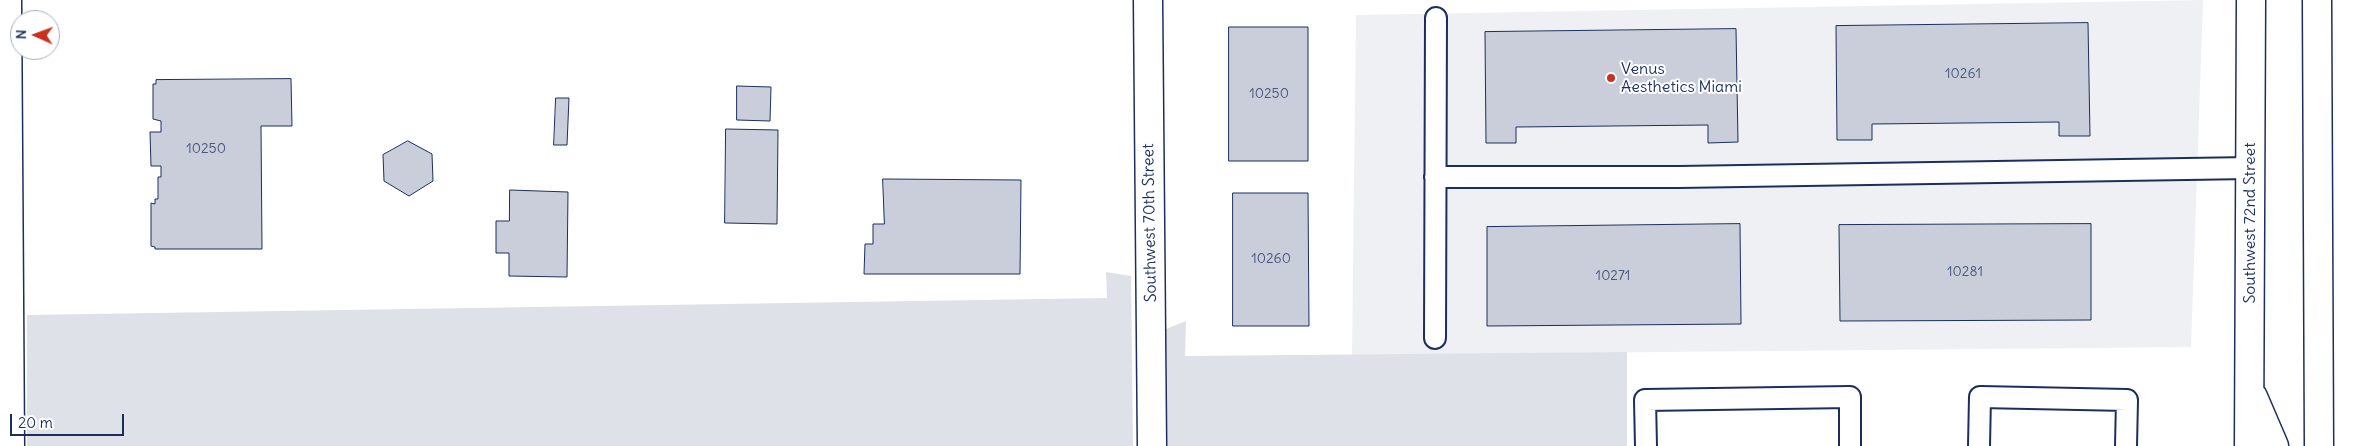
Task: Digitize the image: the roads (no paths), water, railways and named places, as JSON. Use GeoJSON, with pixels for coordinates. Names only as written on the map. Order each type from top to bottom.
{"type":"FeatureCollection","features":[{"type":"Feature","properties":{"kind":"main road"},"geometry":{"type":"LineString","coordinates":[[8,0],[10,446]]}},
{"type":"Feature","properties":{"kind":"main road","name":"Southwest 70th Street"},"geometry":{"type":"LineString","coordinates":[[1148,0],[1152,446]]}},
{"type":"Feature","properties":{"kind":"main road","name":"Southwest 72nd Street"},"geometry":{"type":"LineString","coordinates":[[2249,446],[2251,0]]}},
{"type":"Feature","properties":{"kind":"main road"},"geometry":{"type":"LineString","coordinates":[[2318,0],[2319,446]]}},
{"type":"Feature","properties":{"kind":"main road"},"geometry":{"type":"LineString","coordinates":[[2249,389],[2274,446]]}},
{"type":"Feature","properties":{"kind":"lane"},"geometry":{"type":"LineString","coordinates":[[1435,338],[1436,18]]}},
{"type":"Feature","properties":{"kind":"lane"},"geometry":{"type":"LineString","coordinates":[[1435,177],[1679,177],[2250,168]]}},
{"type":"Feature","properties":{"kind":"lane"},"geometry":{"type":"LineString","coordinates":[[1646,446],[1645,400],[1850,397],[1850,446]]}},
{"type":"Feature","properties":{"kind":"lane"},"geometry":{"type":"LineString","coordinates":[[1979,446],[1980,397],[2127,400],[2126,446]]}},
{"type":"Feature","properties":{"kind":"place","name":"Venus Aesthetics Miami"},"geometry":{"type":"Point","coordinates":[1611,78]}}]}
